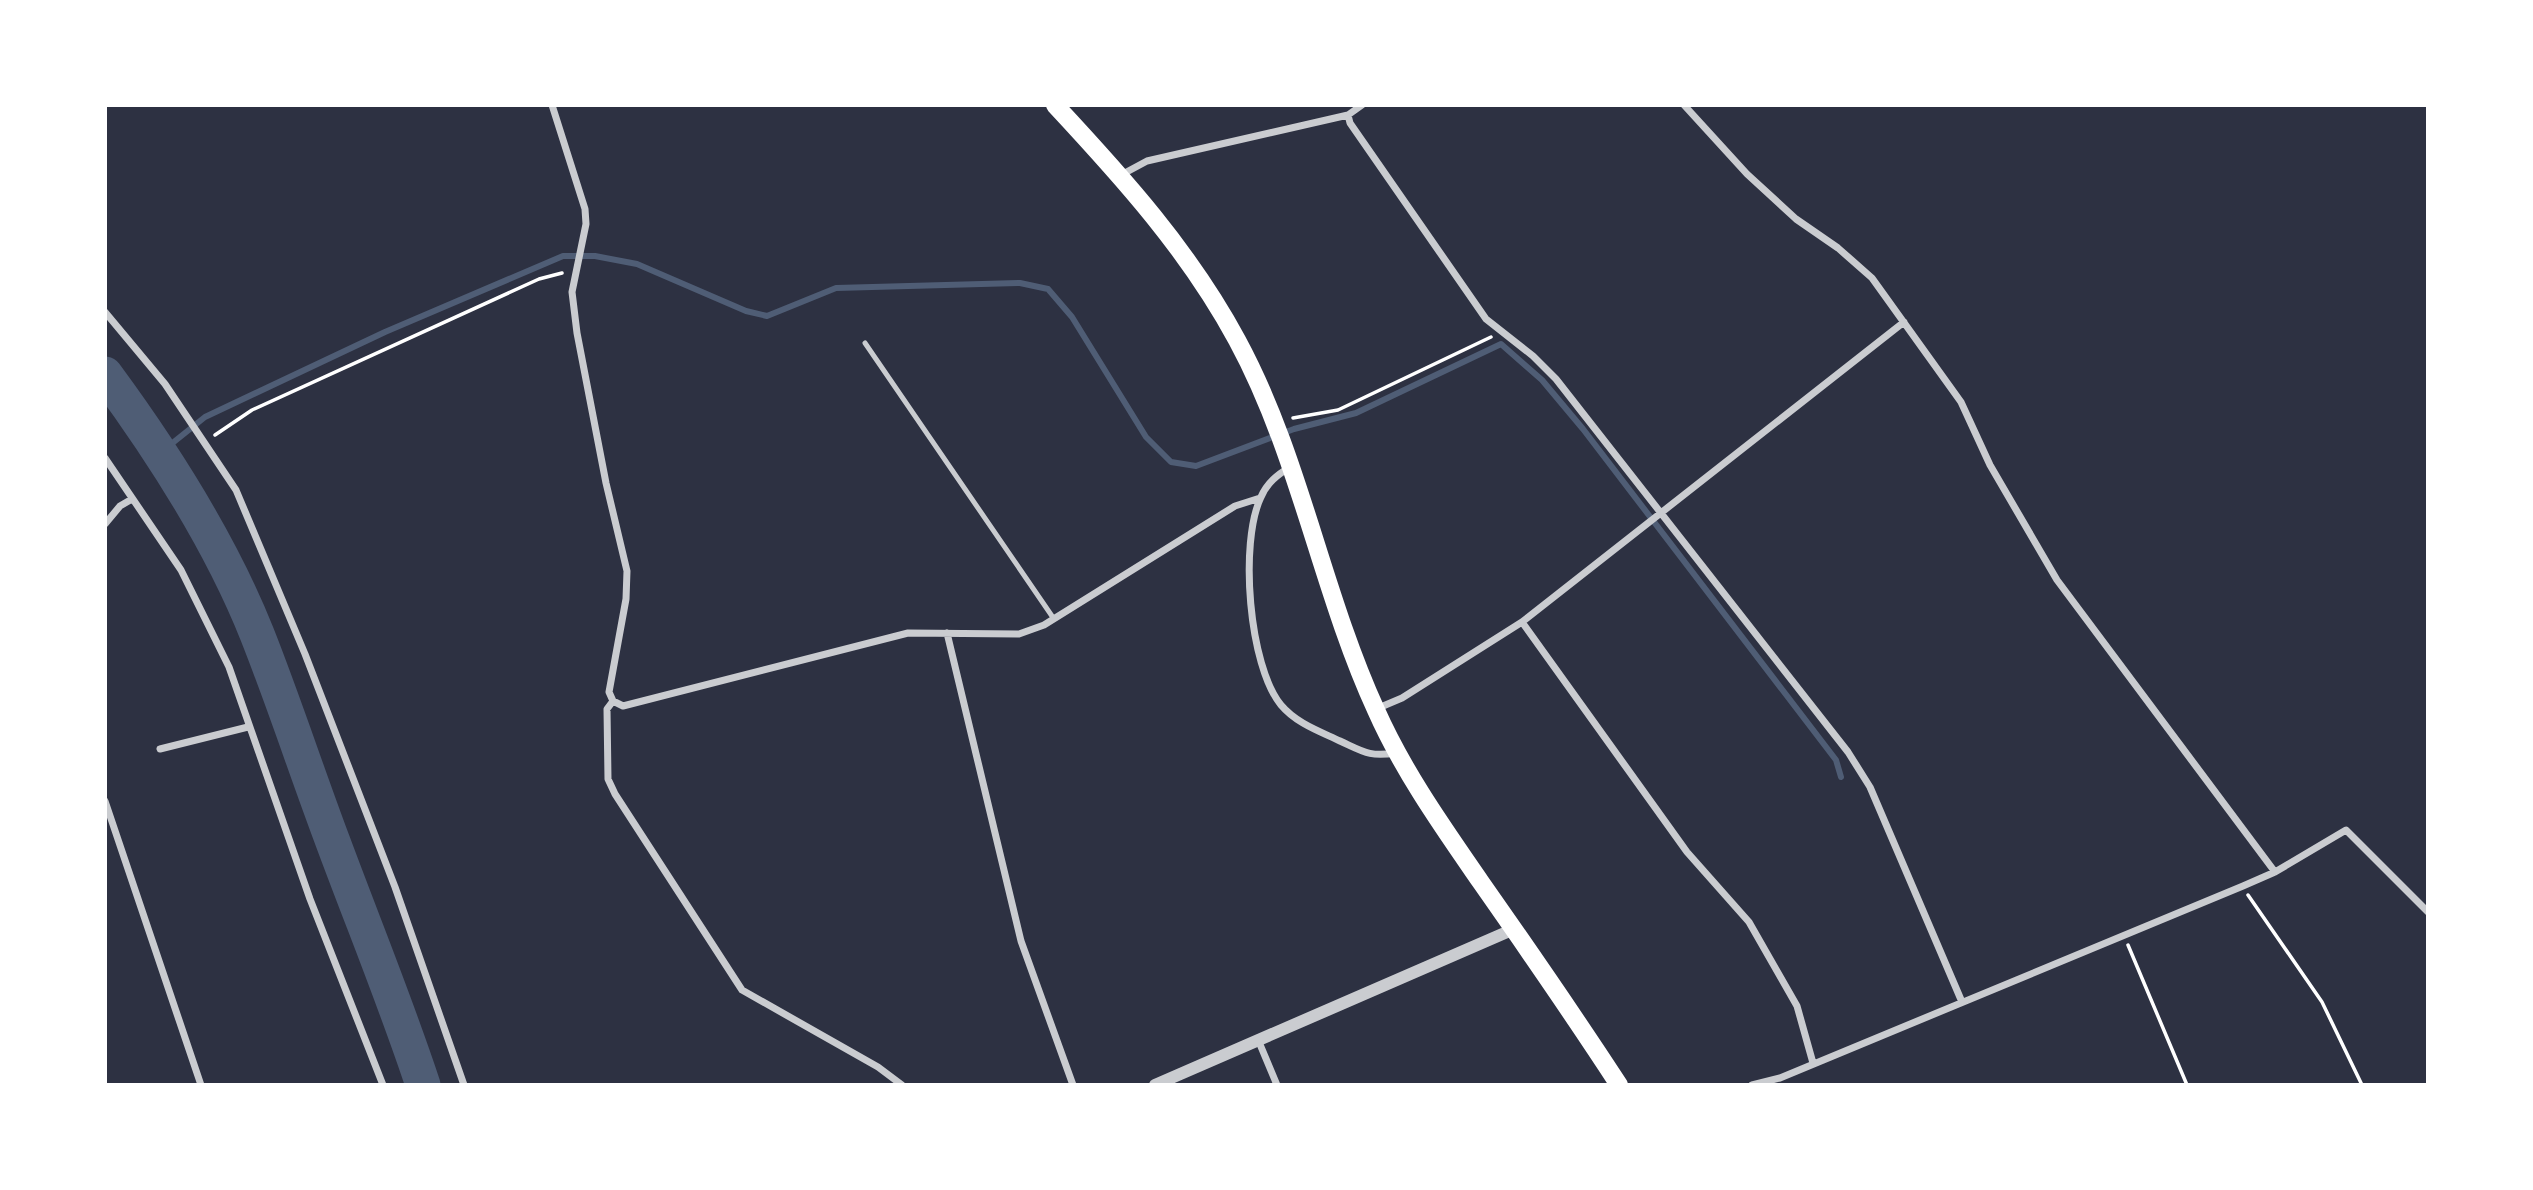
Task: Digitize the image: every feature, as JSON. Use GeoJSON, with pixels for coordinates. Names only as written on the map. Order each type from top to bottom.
{"type":"FeatureCollection","features":[{"type":"Feature","properties":{"kind":"highway"},"geometry":{"type":"LineString","coordinates":[[1055,105],[1120,175],[1202,281],[1238,342],[1277,432],[1375,710],[1396,753],[1619,1085]]}},
{"type":"Feature","properties":{"kind":"street"},"geometry":{"type":"LineString","coordinates":[[552,105],[584,209],[586,224],[572,292],[577,333],[606,483],[627,571],[626,599],[609,692],[613,701],[623,706],[908,633],[1019,634],[1054,619],[1235,506],[1260,498]]}},
{"type":"Feature","properties":{"kind":"street"},"geometry":{"type":"LineString","coordinates":[[1120,175],[1147,161],[1348,115],[1362,105]]}},
{"type":"Feature","properties":{"kind":"street"},"geometry":{"type":"LineString","coordinates":[[1684,105],[1747,174],[1796,219],[1838,248],[1872,278],[1961,402],[1990,464],[2057,580],[2275,872]]}},
{"type":"Feature","properties":{"kind":"street"},"geometry":{"type":"LineString","coordinates":[[1348,115],[1350,124],[1486,319],[1533,356],[1556,379],[1658,514],[1848,752],[1870,786],[1962,1002]]}},
{"type":"Feature","properties":{"kind":"street"},"geometry":{"type":"LineString","coordinates":[[105,312],[158,374],[236,490],[305,654],[395,887],[464,1085]]}},
{"type":"Feature","properties":{"kind":"street"},"geometry":{"type":"LineString","coordinates":[[1375,710],[1402,698],[1522,622],[1904,322]]}},
{"type":"Feature","properties":{"kind":"street"},"geometry":{"type":"LineString","coordinates":[[105,458],[181,570],[212,627],[229,667],[248,727],[263,759],[310,899],[383,1085]]}},
{"type":"Feature","properties":{"kind":"street"},"geometry":{"type":"LineString","coordinates":[[1290,467],[1274,477],[1260,498],[1250,547],[1250,593],[1256,644],[1272,691],[1300,722],[1374,757],[1396,753]]}},
{"type":"Feature","properties":{"kind":"street"},"geometry":{"type":"LineString","coordinates":[[105,524],[120,506],[132,499]]}},
{"type":"Feature","properties":{"kind":"street"},"geometry":{"type":"LineString","coordinates":[[1522,622],[1687,852],[1749,922],[1797,1006],[1813,1062]]}},
{"type":"Feature","properties":{"kind":"street"},"geometry":{"type":"LineString","coordinates":[[947,633],[1021,941],[1073,1085]]}},
{"type":"Feature","properties":{"kind":"street"},"geometry":{"type":"LineString","coordinates":[[613,701],[607,709],[608,779],[615,794],[742,990],[878,1067],[902,1085]]}},
{"type":"Feature","properties":{"kind":"street"},"geometry":{"type":"LineString","coordinates":[[160,749],[248,727]]}},
{"type":"Feature","properties":{"kind":"street"},"geometry":{"type":"LineString","coordinates":[[105,801],[201,1085]]}},
{"type":"Feature","properties":{"kind":"street"},"geometry":{"type":"LineString","coordinates":[[1752,1085],[1780,1078],[1813,1062],[2243,886],[2275,872],[2346,830],[2428,912]]}},
{"type":"Feature","properties":{"kind":"street"},"geometry":{"type":"LineString","coordinates":[[1155,1085],[1514,929]]}},
{"type":"Feature","properties":{"kind":"street"},"geometry":{"type":"LineString","coordinates":[[1259,1042],[1278,1085]]}},
{"type":"Feature","properties":{"kind":"lane"},"geometry":{"type":"LineString","coordinates":[[865,343],[1054,619]]}},
{"type":"Feature","properties":{"kind":"path"},"geometry":{"type":"LineString","coordinates":[[206,443],[233,420],[252,410],[539,279],[557,273],[575,273]]}},
{"type":"Feature","properties":{"kind":"path"},"geometry":{"type":"LineString","coordinates":[[1277,432],[1338,410],[1485,341],[1499,331]]}},
{"type":"Feature","properties":{"kind":"path"},"geometry":{"type":"LineString","coordinates":[[2243,886],[2322,1002],[2361,1085]]}},
{"type":"Feature","properties":{"kind":"path"},"geometry":{"type":"LineString","coordinates":[[2123,935],[2187,1085]]}},
{"type":"Feature","properties":{"kind":"waterway"},"geometry":{"type":"LineString","coordinates":[[160,453],[205,417],[385,332],[563,256],[595,256],[637,264],[746,311],[767,316],[836,288],[1020,283],[1048,289],[1072,317],[1146,437],[1171,462],[1196,466],[1294,429],[1356,413],[1501,344],[1542,380],[1583,429],[1836,760],[1841,777]]}},
{"type":"Feature","properties":{"kind":"waterway"},"geometry":{"type":"LineString","coordinates":[[105,374],[189,499],[242,599],[277,685],[423,1085]]}}]}
